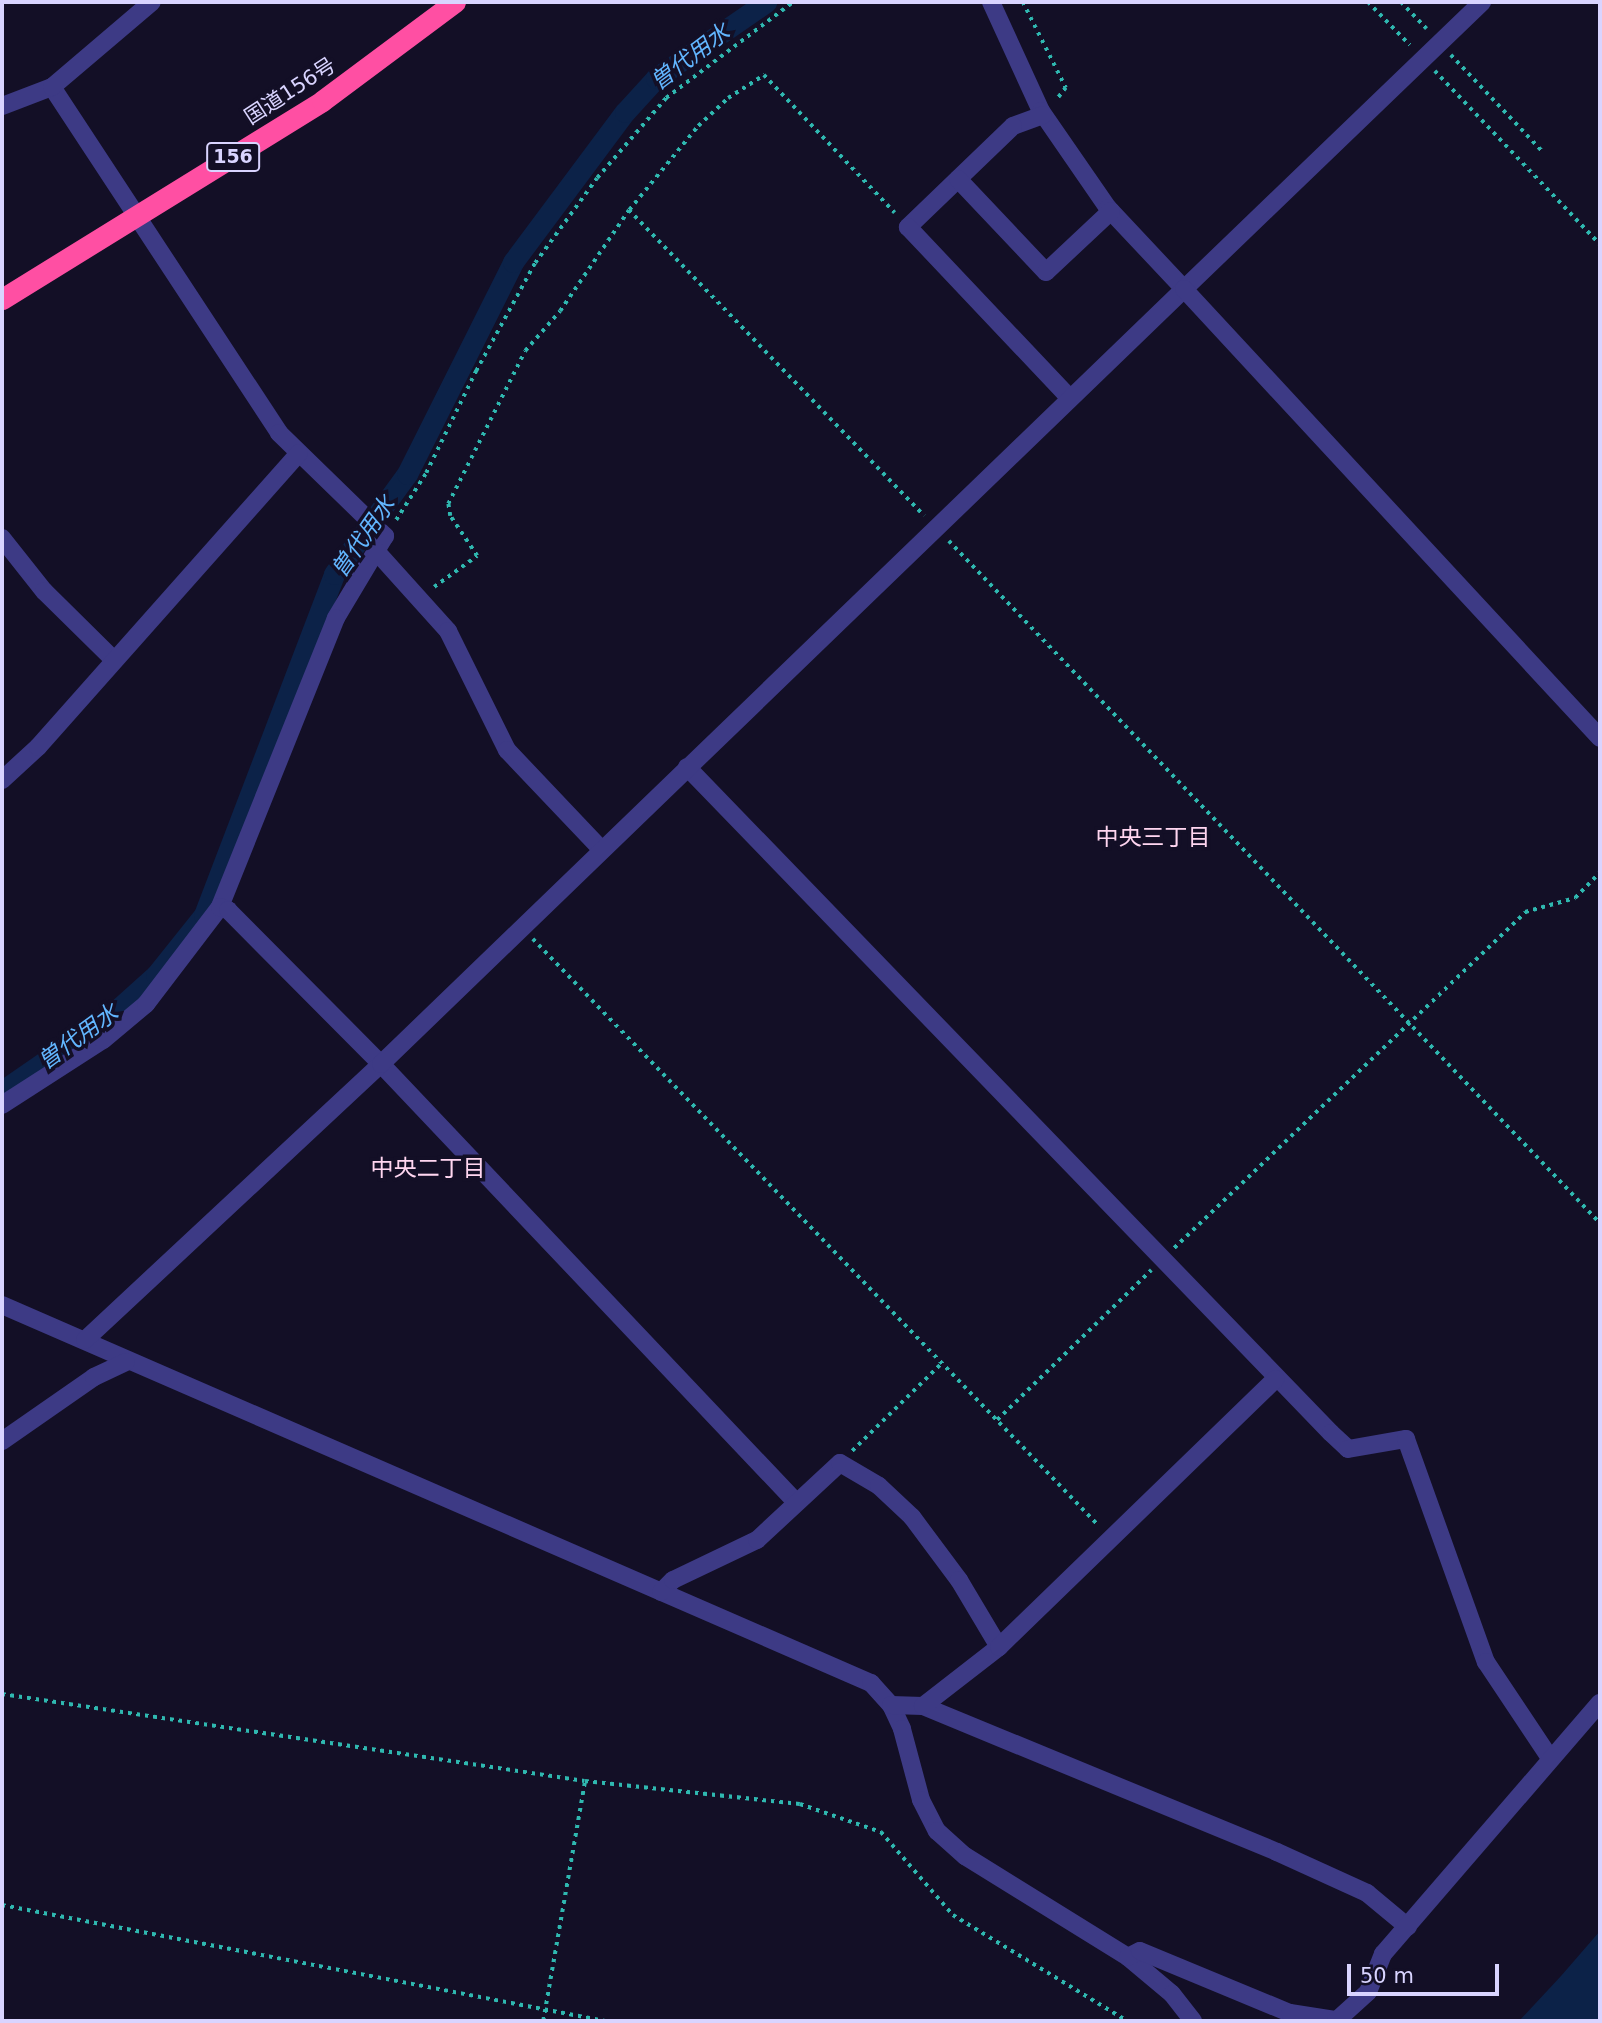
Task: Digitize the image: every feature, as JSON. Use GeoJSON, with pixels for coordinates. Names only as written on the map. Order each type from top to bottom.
{"type":"FeatureCollection","features":[{"type":"Feature","properties":{"kind":"highway","name":"国道156号"},"geometry":{"type":"LineString","coordinates":[[2,299],[322,102],[455,2]]}},
{"type":"Feature","properties":{"kind":"street"},"geometry":{"type":"LineString","coordinates":[[2,106],[52,87],[152,2]]}},
{"type":"Feature","properties":{"kind":"street"},"geometry":{"type":"LineString","coordinates":[[991,2],[1042,113],[1111,211],[1600,738]]}},
{"type":"Feature","properties":{"kind":"street"},"geometry":{"type":"LineString","coordinates":[[85,1340],[381,1064],[934,526],[1482,2]]}},
{"type":"Feature","properties":{"kind":"street"},"geometry":{"type":"LineString","coordinates":[[52,87],[279,433],[363,513],[380,543],[448,631],[507,750],[601,849]]}},
{"type":"Feature","properties":{"kind":"street"},"geometry":{"type":"LineString","coordinates":[[1042,113],[1013,126],[908,227],[1069,397]]}},
{"type":"Feature","properties":{"kind":"street"},"geometry":{"type":"LineString","coordinates":[[958,179],[1046,272],[1111,211]]}},
{"type":"Feature","properties":{"kind":"street"},"geometry":{"type":"LineString","coordinates":[[2,780],[38,747],[113,659],[299,453]]}},
{"type":"Feature","properties":{"kind":"street"},"geometry":{"type":"LineString","coordinates":[[2,538],[44,591],[113,659]]}},
{"type":"Feature","properties":{"kind":"street"},"geometry":{"type":"LineString","coordinates":[[2,1105],[103,1040],[146,1004],[220,907],[336,618],[380,543]]}},
{"type":"Feature","properties":{"kind":"street"},"geometry":{"type":"LineString","coordinates":[[687,766],[1276,1379],[1348,1449],[1406,1439],[1486,1662],[1550,1758]]}},
{"type":"Feature","properties":{"kind":"street"},"geometry":{"type":"LineString","coordinates":[[220,907],[381,1064],[795,1501]]}},
{"type":"Feature","properties":{"kind":"street"},"geometry":{"type":"LineString","coordinates":[[2,1304],[85,1340],[126,1362],[871,1683],[891,1705],[921,1800],[937,1831],[965,1856],[1128,1957],[1172,1994],[1193,2021]]}},
{"type":"Feature","properties":{"kind":"street"},"geometry":{"type":"LineString","coordinates":[[2,1441],[94,1377],[126,1362]]}},
{"type":"Feature","properties":{"kind":"street"},"geometry":{"type":"LineString","coordinates":[[923,1706],[999,1647],[1112,1541],[1276,1379]]}},
{"type":"Feature","properties":{"kind":"street"},"geometry":{"type":"LineString","coordinates":[[661,1592],[673,1580],[757,1540],[795,1501],[840,1462],[879,1486],[912,1517],[959,1580],[999,1647]]}},
{"type":"Feature","properties":{"kind":"street"},"geometry":{"type":"LineString","coordinates":[[1128,1957],[1140,1951],[1290,2013],[1336,2021],[1368,1992],[1383,1954],[1600,1703]]}},
{"type":"Feature","properties":{"kind":"street"},"geometry":{"type":"LineString","coordinates":[[891,1705],[923,1706],[1367,1893],[1408,1927]]}},
{"type":"Feature","properties":{"kind":"path"},"geometry":{"type":"LineString","coordinates":[[380,543],[426,473],[535,263],[597,178],[666,98],[793,2]]}},
{"type":"Feature","properties":{"kind":"path"},"geometry":{"type":"LineString","coordinates":[[1023,2],[1066,88],[1060,99],[1042,113]]}},
{"type":"Feature","properties":{"kind":"path"},"geometry":{"type":"LineString","coordinates":[[1368,2],[1600,244]]}},
{"type":"Feature","properties":{"kind":"path"},"geometry":{"type":"LineString","coordinates":[[1401,2],[1544,153]]}},
{"type":"Feature","properties":{"kind":"path"},"geometry":{"type":"LineString","coordinates":[[422,597],[477,555],[450,516],[448,504],[525,351],[560,311],[629,209],[698,126],[727,98],[764,75],[908,227]]}},
{"type":"Feature","properties":{"kind":"path"},"geometry":{"type":"LineString","coordinates":[[629,209],[1600,1223]]}},
{"type":"Feature","properties":{"kind":"path"},"geometry":{"type":"LineString","coordinates":[[997,1420],[1525,912],[1576,898],[1600,872]]}},
{"type":"Feature","properties":{"kind":"path"},"geometry":{"type":"LineString","coordinates":[[521,927],[943,1362],[1112,1541]]}},
{"type":"Feature","properties":{"kind":"path"},"geometry":{"type":"LineString","coordinates":[[840,1462],[943,1362]]}},
{"type":"Feature","properties":{"kind":"path"},"geometry":{"type":"LineString","coordinates":[[2,1694],[585,1781],[800,1804],[880,1832],[953,1915],[1127,2021]]}},
{"type":"Feature","properties":{"kind":"path"},"geometry":{"type":"LineString","coordinates":[[543,2021],[585,1781]]}},
{"type":"Feature","properties":{"kind":"path"},"geometry":{"type":"LineString","coordinates":[[2,1905],[605,2021]]}},
{"type":"Feature","properties":{"kind":"water"},"geometry":{"type":"Polygon","coordinates":[[[1600,1931],[1600,2021],[1519,2021],[1561,1976],[1600,1931]]]}},
{"type":"Feature","properties":{"kind":"waterway","name":"曽代用水"},"geometry":{"type":"LineString","coordinates":[[2,1091],[108,1018],[156,975],[204,915],[334,574],[407,474],[513,262],[625,112],[656,78],[766,2]]}},
{"type":"Feature","properties":{"kind":"district","name":"中央三丁目"},"geometry":{"type":"Point","coordinates":[1153,837]}},
{"type":"Feature","properties":{"kind":"district","name":"中央二丁目"},"geometry":{"type":"Point","coordinates":[428,1168]}}]}
